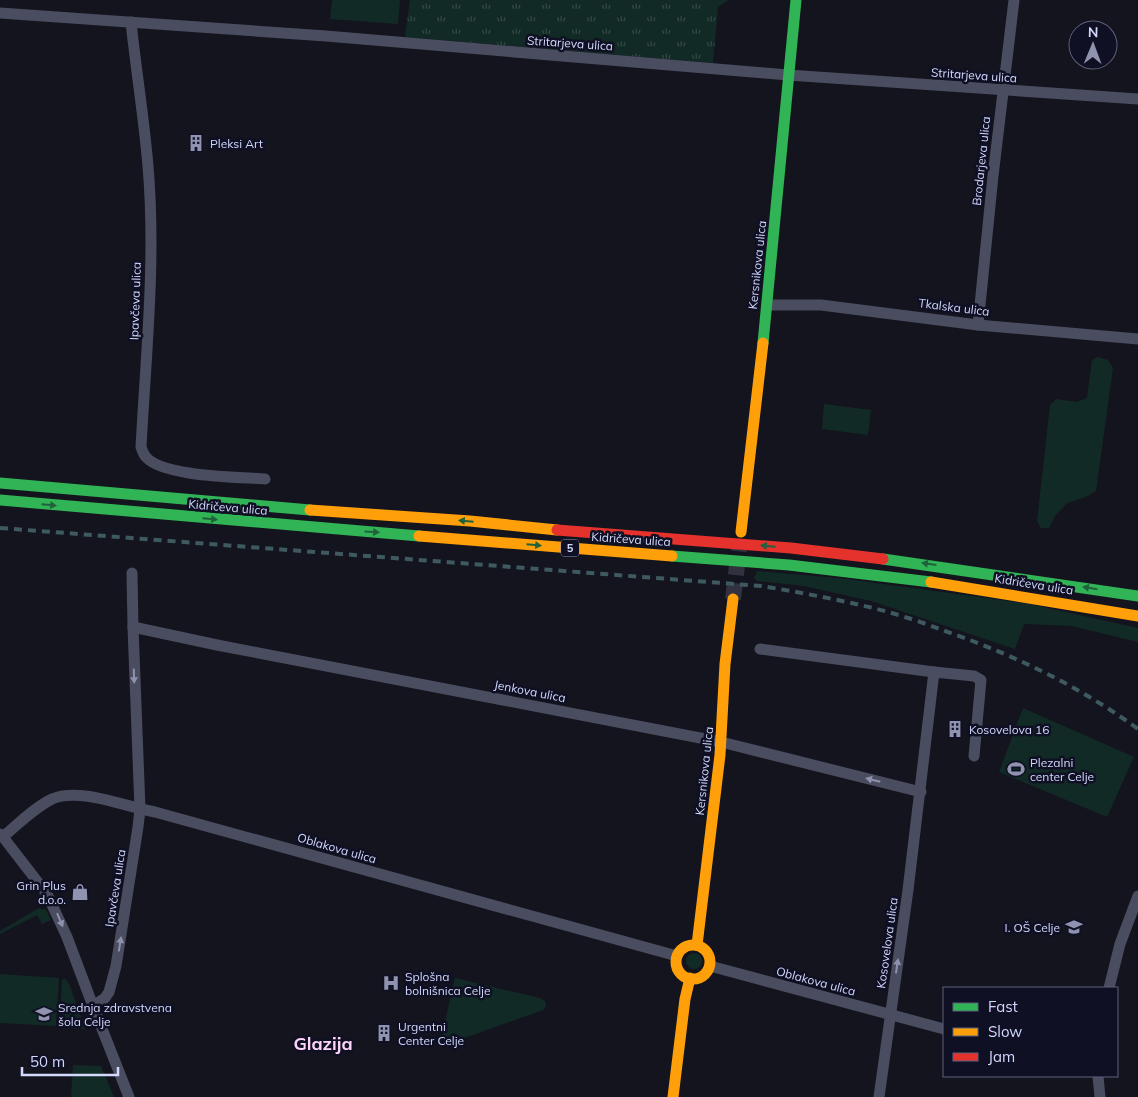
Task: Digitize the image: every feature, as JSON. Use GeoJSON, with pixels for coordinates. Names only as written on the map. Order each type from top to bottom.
{"type":"FeatureCollection","features":[{"type":"Feature","properties":{"kind":"main road","name":"Kersnikova ulica"},"geometry":{"type":"LineString","coordinates":[[742,532],[767,305],[796,0]]}},
{"type":"Feature","properties":{"kind":"main road","name":"Kidričeva ulica"},"geometry":{"type":"LineString","coordinates":[[0,483],[247,505],[470,521],[580,532],[792,548],[922,563],[1138,596]]}},
{"type":"Feature","properties":{"kind":"main road","name":"Kidričeva ulica"},"geometry":{"type":"LineString","coordinates":[[0,500],[246,522],[789,565],[919,580],[1138,616]]}},
{"type":"Feature","properties":{"kind":"main road","name":"Kersnikova ulica"},"geometry":{"type":"LineString","coordinates":[[697,945],[721,742],[725,664],[733,599]]}},
{"type":"Feature","properties":{"kind":"main road"},"geometry":{"type":"LineString","coordinates":[[697,945],[702,947],[709,955],[710,966],[708,971],[700,977],[690,978],[681,974],[678,970],[677,956],[687,946],[697,945]]}},
{"type":"Feature","properties":{"kind":"main road"},"geometry":{"type":"LineString","coordinates":[[673,1097],[685,999],[690,978]]}},
{"type":"Feature","properties":{"kind":"street","name":"Brodarjeva ulica"},"geometry":{"type":"LineString","coordinates":[[978,324],[1014,0]]}},
{"type":"Feature","properties":{"kind":"street","name":"Stritarjeva ulica"},"geometry":{"type":"LineString","coordinates":[[0,13],[326,36],[788,75],[1138,99]]}},
{"type":"Feature","properties":{"kind":"street","name":"Ipavčeva ulica"},"geometry":{"type":"LineString","coordinates":[[131,22],[148,167],[151,250],[151,295],[141,447],[147,458],[162,467],[192,473],[265,479]]}},
{"type":"Feature","properties":{"kind":"street","name":"Tkalska ulica"},"geometry":{"type":"LineString","coordinates":[[767,305],[821,305],[978,324],[1138,339]]}},
{"type":"Feature","properties":{"kind":"street","name":"Ipavčeva ulica"},"geometry":{"type":"LineString","coordinates":[[93,1006],[105,998],[109,992],[116,966],[136,846],[140,809],[132,573]]}},
{"type":"Feature","properties":{"kind":"street"},"geometry":{"type":"LineString","coordinates":[[1100,609],[1138,624]]}},
{"type":"Feature","properties":{"kind":"street","name":"Jenkova ulica"},"geometry":{"type":"LineString","coordinates":[[133,627],[217,645],[721,742],[921,792]]}},
{"type":"Feature","properties":{"kind":"street"},"geometry":{"type":"LineString","coordinates":[[760,650],[974,676],[982,680],[974,756]]}},
{"type":"Feature","properties":{"kind":"street","name":"Kosovelova ulica"},"geometry":{"type":"LineString","coordinates":[[879,1097],[921,792],[934,672]]}},
{"type":"Feature","properties":{"kind":"street","name":"Oblakova ulica"},"geometry":{"type":"LineString","coordinates":[[1,835],[53,799],[70,795],[83,796],[155,812],[677,956]]}},
{"type":"Feature","properties":{"kind":"street"},"geometry":{"type":"LineString","coordinates":[[1,835],[47,894],[67,937],[129,1097]]}},
{"type":"Feature","properties":{"kind":"street"},"geometry":{"type":"LineString","coordinates":[[1109,987],[1120,944],[1138,896]]}},
{"type":"Feature","properties":{"kind":"street","name":"Oblakova ulica"},"geometry":{"type":"LineString","coordinates":[[710,966],[943,1029]]}},
{"type":"Feature","properties":{"kind":"street"},"geometry":{"type":"LineString","coordinates":[[1098,1077],[1100,1097]]}},
{"type":"Feature","properties":{"kind":"green space"},"geometry":{"type":"Polygon","coordinates":[[[332,0],[400,0],[398,24],[330,19],[332,0]]]}},
{"type":"Feature","properties":{"kind":"green space"},"geometry":{"type":"Polygon","coordinates":[[[410,0],[728,0],[718,7],[713,63],[405,37],[410,0]]]}},
{"type":"Feature","properties":{"kind":"green space"},"geometry":{"type":"Polygon","coordinates":[[[1098,357],[1108,360],[1113,368],[1096,491],[1086,497],[1067,503],[1055,516],[1049,528],[1041,528],[1037,521],[1050,405],[1056,399],[1077,402],[1087,398],[1092,360],[1098,357]]]}},
{"type":"Feature","properties":{"kind":"green space"},"geometry":{"type":"Polygon","coordinates":[[[824,404],[871,410],[868,435],[822,429],[824,404]]]}},
{"type":"Feature","properties":{"kind":"green space"},"geometry":{"type":"Polygon","coordinates":[[[757,571],[839,578],[1030,604],[1138,628],[1138,642],[1072,626],[1024,624],[1015,649],[871,601],[804,586],[757,581],[754,578],[757,571]]]}},
{"type":"Feature","properties":{"kind":"green space"},"geometry":{"type":"Polygon","coordinates":[[[1023,708],[1134,757],[1107,817],[999,772],[1023,708]]]}},
{"type":"Feature","properties":{"kind":"green space"},"geometry":{"type":"Polygon","coordinates":[[[39,908],[46,910],[51,920],[42,924],[37,915],[0,934],[0,931],[39,908]]]}},
{"type":"Feature","properties":{"kind":"green space"},"geometry":{"type":"Polygon","coordinates":[[[691,953],[697,953],[702,958],[700,967],[691,969],[686,964],[686,958],[691,953]]]}},
{"type":"Feature","properties":{"kind":"green space"},"geometry":{"type":"Polygon","coordinates":[[[0,974],[59,978],[56,1026],[0,1023],[0,974]]]}},
{"type":"Feature","properties":{"kind":"green space"},"geometry":{"type":"Polygon","coordinates":[[[455,978],[540,998],[545,1001],[546,1006],[543,1010],[439,1047],[455,978]]]}},
{"type":"Feature","properties":{"kind":"green space"},"geometry":{"type":"Polygon","coordinates":[[[62,979],[66,979],[70,986],[85,1029],[60,1028],[62,979]]]}},
{"type":"Feature","properties":{"kind":"green space"},"geometry":{"type":"Polygon","coordinates":[[[73,1065],[101,1066],[114,1097],[71,1097],[73,1065]]]}},
{"type":"Feature","properties":{"kind":"tunnel"},"geometry":{"type":"LineString","coordinates":[[733,599],[739,549]]}},
{"type":"Feature","properties":{"kind":"railway"},"geometry":{"type":"LineString","coordinates":[[0,528],[761,586],[882,610],[971,640],[1021,661],[1069,685],[1116,713],[1138,729]]}},
{"type":"Feature","properties":{"kind":"traffic: fast"},"geometry":{"type":"LineString","coordinates":[[763,343],[796,0]]}},
{"type":"Feature","properties":{"kind":"traffic: fast"},"geometry":{"type":"LineString","coordinates":[[0,483],[310,510]]}},
{"type":"Feature","properties":{"kind":"traffic: fast"},"geometry":{"type":"LineString","coordinates":[[0,500],[419,536]]}},
{"type":"Feature","properties":{"kind":"traffic: fast"},"geometry":{"type":"LineString","coordinates":[[672,556],[789,565],[931,582]]}},
{"type":"Feature","properties":{"kind":"traffic: fast"},"geometry":{"type":"LineString","coordinates":[[883,559],[1138,596]]}},
{"type":"Feature","properties":{"kind":"traffic: slow"},"geometry":{"type":"LineString","coordinates":[[741,532],[763,343]]}},
{"type":"Feature","properties":{"kind":"traffic: slow"},"geometry":{"type":"LineString","coordinates":[[310,510],[470,521],[557,530]]}},
{"type":"Feature","properties":{"kind":"traffic: slow"},"geometry":{"type":"LineString","coordinates":[[419,536],[672,556]]}},
{"type":"Feature","properties":{"kind":"traffic: slow"},"geometry":{"type":"LineString","coordinates":[[931,582],[1138,616]]}},
{"type":"Feature","properties":{"kind":"traffic: slow"},"geometry":{"type":"LineString","coordinates":[[697,945],[720,755],[725,664],[733,599]]}},
{"type":"Feature","properties":{"kind":"traffic: slow"},"geometry":{"type":"LineString","coordinates":[[693,945],[700,946],[705,950],[709,955],[710,962],[709,969],[705,974],[700,978],[693,979],[686,978],[681,974],[677,969],[676,962],[677,955],[681,950],[686,946],[693,945]]}},
{"type":"Feature","properties":{"kind":"traffic: slow"},"geometry":{"type":"LineString","coordinates":[[673,1097],[685,999],[690,978]]}},
{"type":"Feature","properties":{"kind":"traffic: jam"},"geometry":{"type":"LineString","coordinates":[[557,530],[791,548],[883,559]]}},
{"type":"Feature","properties":{"kind":"place","name":"Pleksi Art"},"geometry":{"type":"Point","coordinates":[196,143]}},
{"type":"Feature","properties":{"kind":"place","name":"Kosovelova 16"},"geometry":{"type":"Point","coordinates":[955,729]}},
{"type":"Feature","properties":{"kind":"place","name":"Plezalni center Celje"},"geometry":{"type":"Point","coordinates":[1016,769]}},
{"type":"Feature","properties":{"kind":"place","name":"Grin Plus d.o.o."},"geometry":{"type":"Point","coordinates":[80,892]}},
{"type":"Feature","properties":{"kind":"place","name":"I. OŠ Celje"},"geometry":{"type":"Point","coordinates":[1074,927]}},
{"type":"Feature","properties":{"kind":"place","name":"Splošna bolnišnica Celje"},"geometry":{"type":"Point","coordinates":[391,983]}},
{"type":"Feature","properties":{"kind":"place","name":"Srednja zdravstvena šola Celje"},"geometry":{"type":"Point","coordinates":[44,1014]}},
{"type":"Feature","properties":{"kind":"place","name":"Urgentni Center Celje"},"geometry":{"type":"Point","coordinates":[384,1033]}},
{"type":"Feature","properties":{"kind":"district","name":"Glazija"},"geometry":{"type":"Point","coordinates":[323,1043]}}]}
